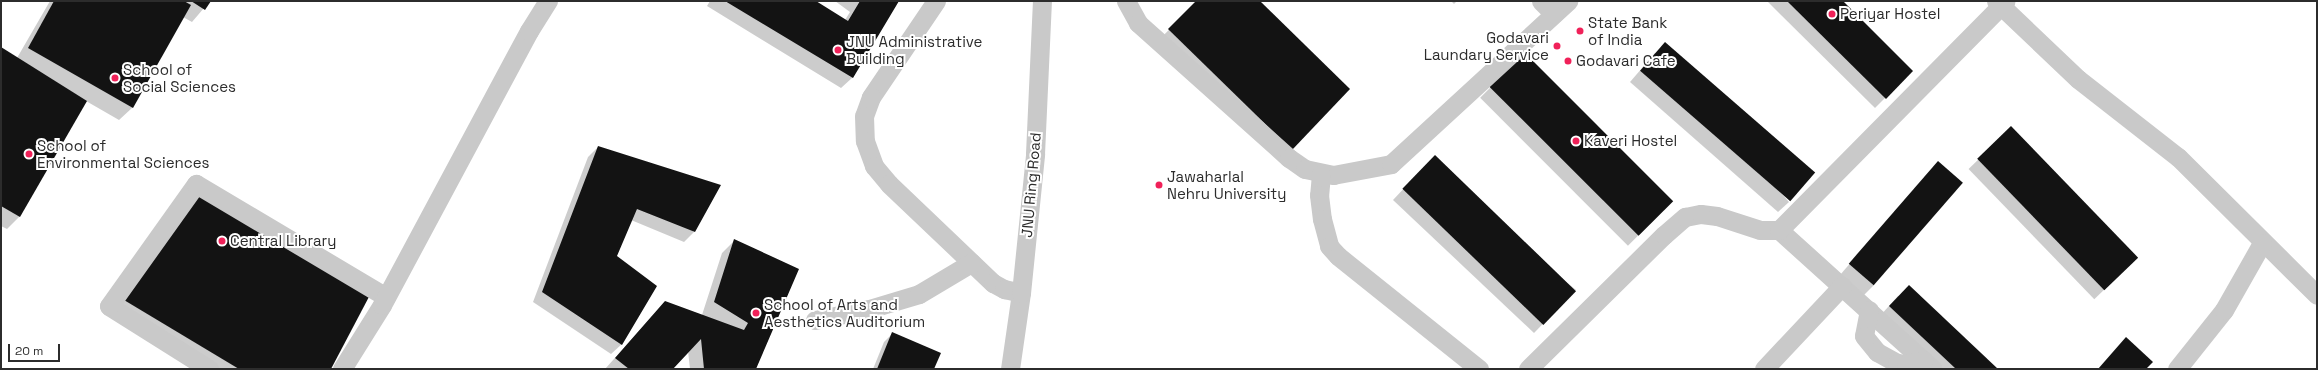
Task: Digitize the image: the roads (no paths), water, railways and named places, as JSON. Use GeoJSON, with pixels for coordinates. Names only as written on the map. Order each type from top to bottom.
{"type":"FeatureCollection","features":[{"type":"Feature","properties":{"kind":"lane"},"geometry":{"type":"LineString","coordinates":[[342,369],[386,297],[529,31],[548,1]]}},
{"type":"Feature","properties":{"kind":"lane"},"geometry":{"type":"LineString","coordinates":[[936,1],[870,97],[864,116],[865,141],[874,166],[889,184],[971,263],[993,282],[1021,293]]}},
{"type":"Feature","properties":{"kind":"lane","name":"JNU Ring Road"},"geometry":{"type":"LineString","coordinates":[[1010,369],[1021,293],[1035,154],[1042,1]]}},
{"type":"Feature","properties":{"kind":"lane"},"geometry":{"type":"LineString","coordinates":[[1126,1],[1138,23],[1289,158],[1304,169],[1321,174],[1373,169],[1391,164],[1547,8],[1568,1]]}},
{"type":"Feature","properties":{"kind":"lane"},"geometry":{"type":"LineString","coordinates":[[1779,230],[2001,3],[2078,79],[2178,156],[2262,243],[2317,295]]}},
{"type":"Feature","properties":{"kind":"lane"},"geometry":{"type":"LineString","coordinates":[[1321,174],[1319,195],[1322,219],[1329,246],[1338,256],[1479,369]]}},
{"type":"Feature","properties":{"kind":"lane"},"geometry":{"type":"LineString","coordinates":[[209,369],[109,306],[196,184],[386,297]]}},
{"type":"Feature","properties":{"kind":"lane"},"geometry":{"type":"LineString","coordinates":[[1528,369],[1669,230],[1685,217],[1701,214],[1717,216],[1760,230],[1779,230],[1928,365]]}},
{"type":"Feature","properties":{"kind":"lane"},"geometry":{"type":"LineString","coordinates":[[2177,369],[2224,310],[2262,243]]}},
{"type":"Feature","properties":{"kind":"lane"},"geometry":{"type":"LineString","coordinates":[[815,320],[869,309],[919,294],[971,263]]}},
{"type":"Feature","properties":{"kind":"lane"},"geometry":{"type":"LineString","coordinates":[[1764,369],[1842,286]]}},
{"type":"Feature","properties":{"kind":"lane"},"geometry":{"type":"LineString","coordinates":[[1869,310],[1864,336],[1877,352],[1897,363],[1928,365]]}},
{"type":"Feature","properties":{"kind":"place","name":"Periyar Hostel"},"geometry":{"type":"Point","coordinates":[1832,14]}},
{"type":"Feature","properties":{"kind":"place","name":"State Bank of India"},"geometry":{"type":"Point","coordinates":[1580,31]}},
{"type":"Feature","properties":{"kind":"place","name":"Godavari Laundary Service"},"geometry":{"type":"Point","coordinates":[1557,46]}},
{"type":"Feature","properties":{"kind":"place","name":"JNU Administrative Building"},"geometry":{"type":"Point","coordinates":[838,50]}},
{"type":"Feature","properties":{"kind":"place","name":"Godavari Cafe"},"geometry":{"type":"Point","coordinates":[1568,61]}},
{"type":"Feature","properties":{"kind":"place","name":"School of Social Sciences"},"geometry":{"type":"Point","coordinates":[115,78]}},
{"type":"Feature","properties":{"kind":"place","name":"Kaveri Hostel"},"geometry":{"type":"Point","coordinates":[1576,141]}},
{"type":"Feature","properties":{"kind":"place","name":"School of Environmental Sciences"},"geometry":{"type":"Point","coordinates":[29,154]}},
{"type":"Feature","properties":{"kind":"place","name":"Jawaharlal Nehru University"},"geometry":{"type":"Point","coordinates":[1159,185]}},
{"type":"Feature","properties":{"kind":"place","name":"Central Library"},"geometry":{"type":"Point","coordinates":[222,241]}},
{"type":"Feature","properties":{"kind":"place","name":"School of Arts and Aesthetics Auditorium"},"geometry":{"type":"Point","coordinates":[756,313]}}]}
